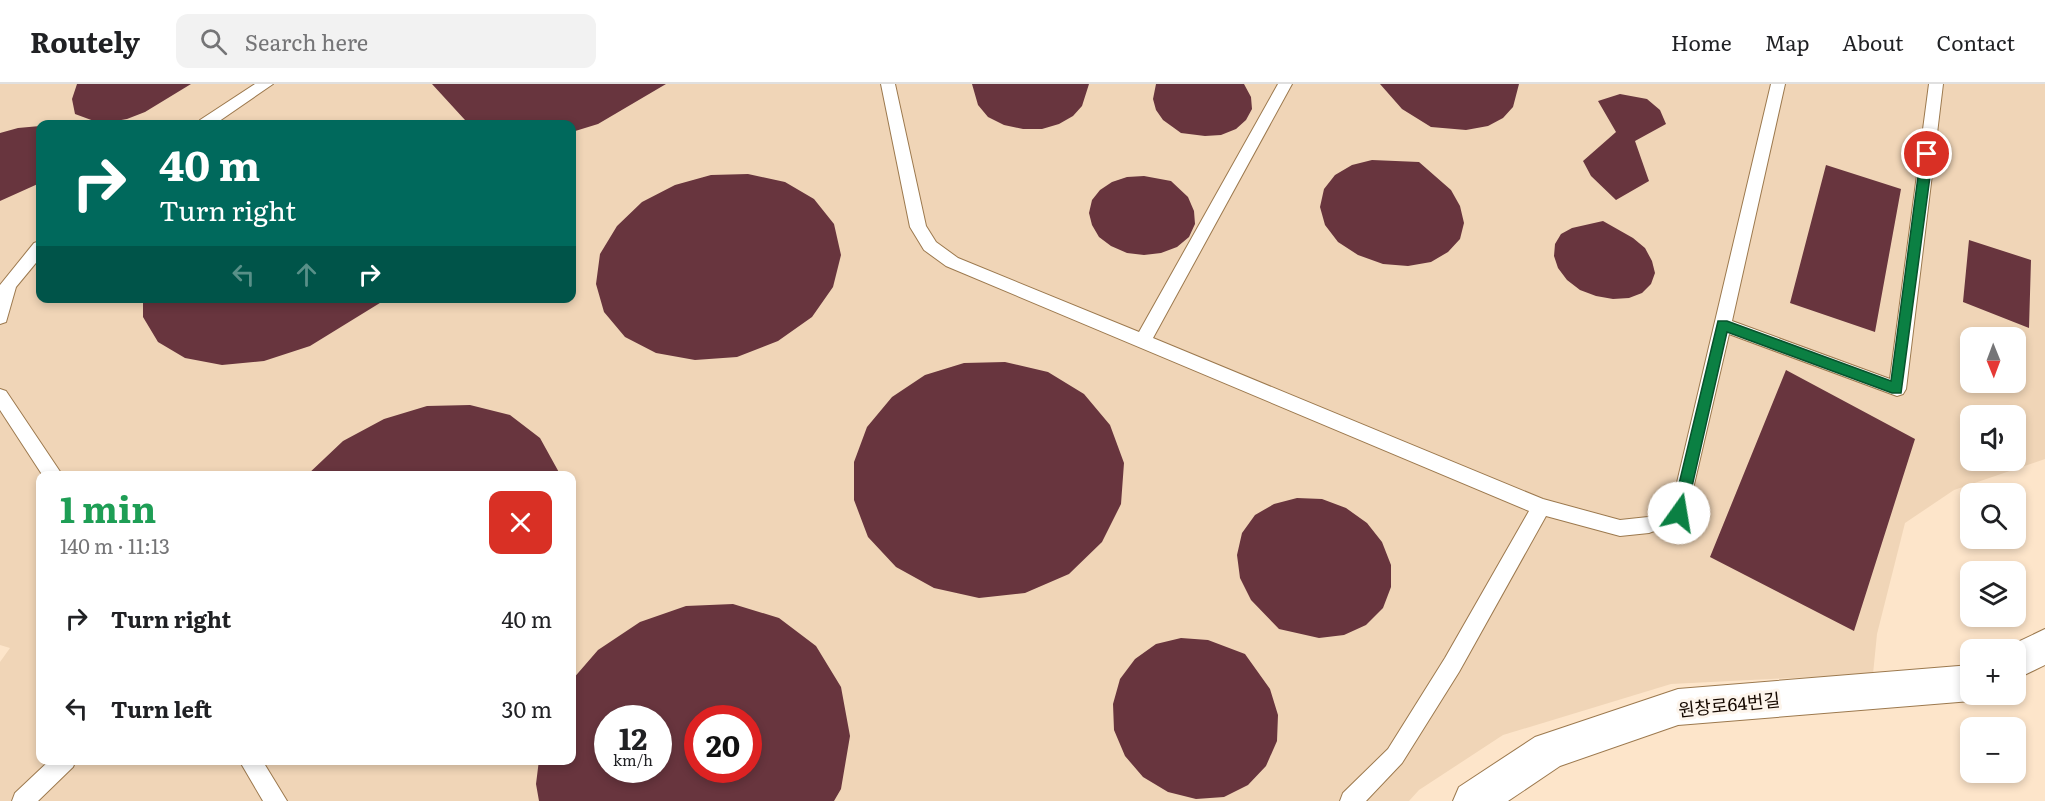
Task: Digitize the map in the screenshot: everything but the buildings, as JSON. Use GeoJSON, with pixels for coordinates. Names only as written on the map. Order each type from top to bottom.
{"type":"FeatureCollection","features":[{"type":"Feature","properties":{"kind":"street"},"geometry":{"type":"LineString","coordinates":[[2026,656],[2045,646]]}},
{"type":"Feature","properties":{"kind":"street","name":"원창로64번길"},"geometry":{"type":"LineString","coordinates":[[1473,801],[1550,751],[1678,707],[1960,684]]}},
{"type":"Feature","properties":{"kind":"lane"},"geometry":{"type":"LineString","coordinates":[[212,120],[266,84]]}},
{"type":"Feature","properties":{"kind":"lane"},"geometry":{"type":"LineString","coordinates":[[888,84],[918,226],[930,246],[952,262],[1541,507],[1620,528],[1649,525],[1679,513],[1779,84]]}},
{"type":"Feature","properties":{"kind":"lane"},"geometry":{"type":"LineString","coordinates":[[1143,341],[1285,84]]}},
{"type":"Feature","properties":{"kind":"lane"},"geometry":{"type":"LineString","coordinates":[[1722,325],[1897,389],[1936,84]]}},
{"type":"Feature","properties":{"kind":"lane"},"geometry":{"type":"LineString","coordinates":[[0,317],[8,285],[36,253]]}},
{"type":"Feature","properties":{"kind":"lane"},"geometry":{"type":"LineString","coordinates":[[0,396],[51,471]]}},
{"type":"Feature","properties":{"kind":"lane"},"geometry":{"type":"LineString","coordinates":[[1351,801],[1395,756],[1452,665],[1541,507]]}},
{"type":"Feature","properties":{"kind":"lane"},"geometry":{"type":"LineString","coordinates":[[23,801],[61,765]]}},
{"type":"Feature","properties":{"kind":"lane"},"geometry":{"type":"LineString","coordinates":[[252,765],[276,801]]}},
{"type":"Feature","properties":{"kind":"shaded area"},"geometry":{"type":"Polygon","coordinates":[[[0,84],[2045,84],[2045,459],[2026,465],[2026,405],[1960,405],[1960,471],[2010,471],[1975,483],[1960,483],[1960,488],[1905,523],[1877,634],[1873,674],[1671,684],[1503,735],[1419,790],[1409,801],[0,801],[0,662],[10,648],[0,645],[0,84]]]}},
{"type":"Feature","properties":{"kind":"route"},"geometry":{"type":"LineString","coordinates":[[1679,513],[1722,325],[1897,389],[1927,154]]}}]}
